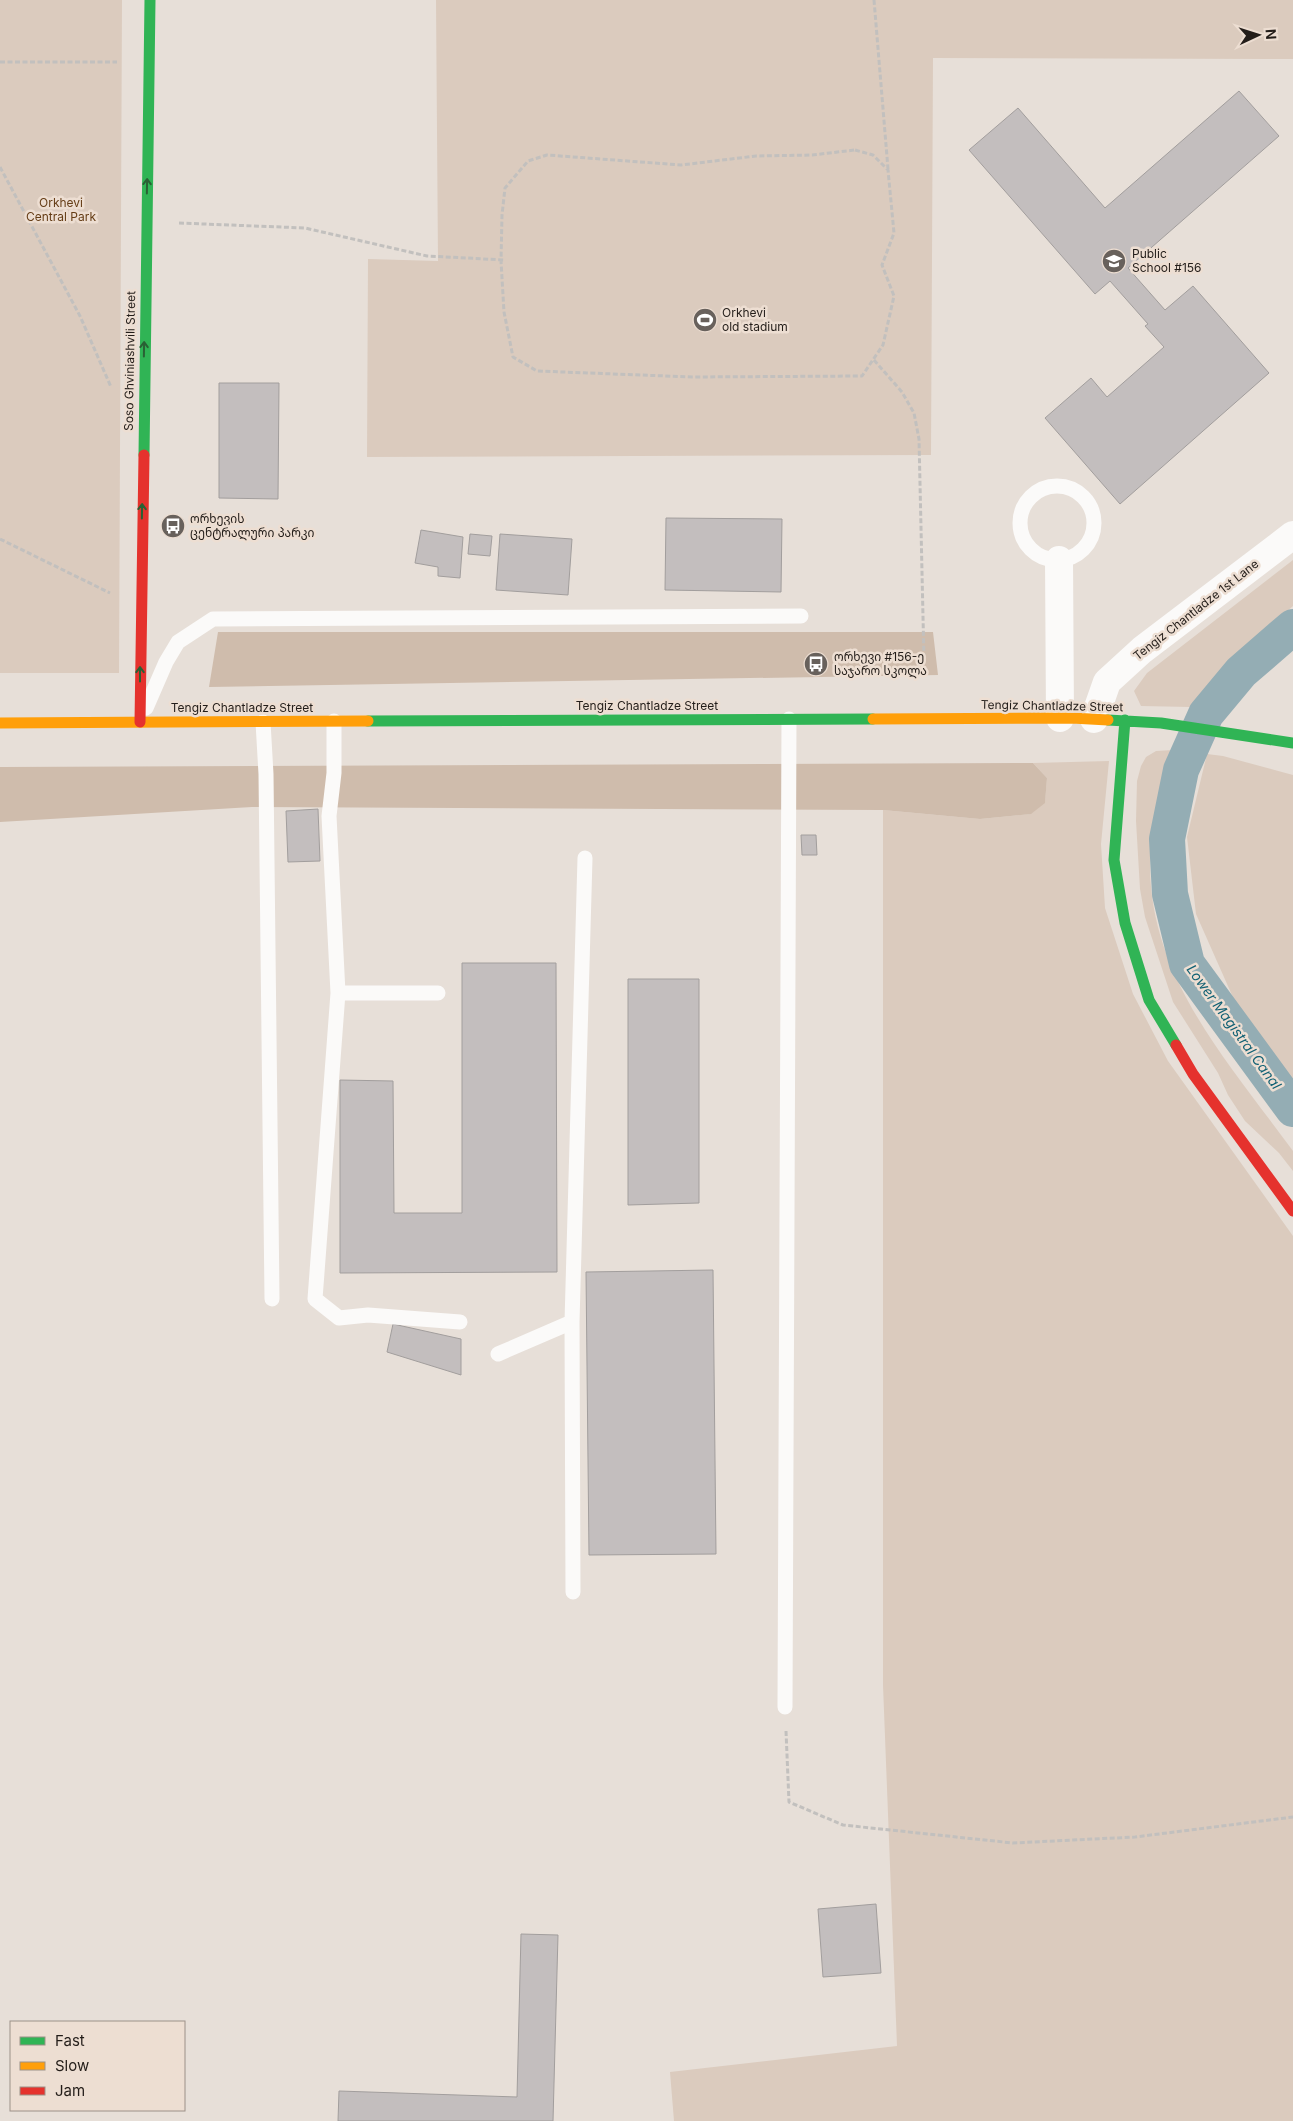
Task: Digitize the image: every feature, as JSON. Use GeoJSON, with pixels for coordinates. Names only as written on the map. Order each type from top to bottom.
{"type":"FeatureCollection","features":[{"type":"Feature","properties":{"kind":"street","name":"Soso Ghviniashvili Street"},"geometry":{"type":"LineString","coordinates":[[140,722],[150,0]]}},
{"type":"Feature","properties":{"kind":"street","name":"Tengiz Chantladze 1st Lane"},"geometry":{"type":"LineString","coordinates":[[1094,719],[1107,682],[1142,650],[1293,535]]}},
{"type":"Feature","properties":{"kind":"street"},"geometry":{"type":"LineString","coordinates":[[1059,560],[1060,718]]}},
{"type":"Feature","properties":{"kind":"street","name":"Tengiz Chantladze Street"},"geometry":{"type":"LineString","coordinates":[[0,723],[1060,718],[1162,723],[1293,743]]}},
{"type":"Feature","properties":{"kind":"street"},"geometry":{"type":"LineString","coordinates":[[1125,720],[1114,860],[1125,923],[1149,1000],[1193,1074],[1293,1211]]}},
{"type":"Feature","properties":{"kind":"lane"},"geometry":{"type":"LineString","coordinates":[[1056,486],[1068,487],[1078,492],[1087,502],[1093,514],[1094,526],[1090,539],[1083,549],[1072,556],[1059,560],[1047,559],[1036,553],[1022,535],[1020,524],[1022,512],[1027,502],[1035,493],[1045,488],[1056,486]]}},
{"type":"Feature","properties":{"kind":"lane"},"geometry":{"type":"LineString","coordinates":[[140,722],[166,662],[178,642],[212,619],[801,616]]}},
{"type":"Feature","properties":{"kind":"lane"},"geometry":{"type":"LineString","coordinates":[[785,1707],[789,719]]}},
{"type":"Feature","properties":{"kind":"lane"},"geometry":{"type":"LineString","coordinates":[[263,722],[266,774],[272,1299]]}},
{"type":"Feature","properties":{"kind":"lane"},"geometry":{"type":"LineString","coordinates":[[334,722],[334,773],[329,816],[338,993],[315,1299],[339,1318],[368,1315],[460,1322]]}},
{"type":"Feature","properties":{"kind":"lane"},"geometry":{"type":"LineString","coordinates":[[573,1592],[572,1322],[585,858]]}},
{"type":"Feature","properties":{"kind":"lane"},"geometry":{"type":"LineString","coordinates":[[338,993],[438,993]]}},
{"type":"Feature","properties":{"kind":"lane"},"geometry":{"type":"LineString","coordinates":[[498,1354],[572,1322]]}},
{"type":"Feature","properties":{"kind":"path"},"geometry":{"type":"LineString","coordinates":[[874,0],[894,233],[882,265],[894,296],[883,346],[862,376],[692,377],[537,371],[513,357],[504,312],[502,215],[505,188],[528,161],[547,155],[681,165],[756,156],[812,155],[855,150],[873,155],[888,170]]}},
{"type":"Feature","properties":{"kind":"path"},"geometry":{"type":"LineString","coordinates":[[0,62],[117,62]]}},
{"type":"Feature","properties":{"kind":"path"},"geometry":{"type":"LineString","coordinates":[[0,167],[80,316],[112,391]]}},
{"type":"Feature","properties":{"kind":"path"},"geometry":{"type":"LineString","coordinates":[[146,221],[305,228],[428,256],[503,261]]}},
{"type":"Feature","properties":{"kind":"path"},"geometry":{"type":"LineString","coordinates":[[874,360],[902,392],[914,413],[919,439],[924,661]]}},
{"type":"Feature","properties":{"kind":"path"},"geometry":{"type":"LineString","coordinates":[[0,539],[113,595]]}},
{"type":"Feature","properties":{"kind":"path"},"geometry":{"type":"LineString","coordinates":[[785,1707],[789,1802],[843,1825],[1013,1843],[1135,1837],[1293,1817]]}},
{"type":"Feature","properties":{"kind":"green space","name":"Orkhevi Central Park"},"geometry":{"type":"Polygon","coordinates":[[[0,0],[122,0],[119,673],[0,673],[0,0]]]}},
{"type":"Feature","properties":{"kind":"green space"},"geometry":{"type":"Polygon","coordinates":[[[436,0],[1293,0],[1293,59],[933,58],[931,455],[367,457],[368,259],[438,261],[436,0]]]}},
{"type":"Feature","properties":{"kind":"green space"},"geometry":{"type":"Polygon","coordinates":[[[1293,560],[1293,606],[1234,657],[1190,707],[1141,706],[1134,691],[1147,673],[1293,560]]]}},
{"type":"Feature","properties":{"kind":"green space"},"geometry":{"type":"Polygon","coordinates":[[[1173,750],[1153,824],[1151,881],[1157,925],[1171,966],[1190,1005],[1213,1043],[1293,1151],[1293,1171],[1279,1153],[1245,1121],[1228,1095],[1218,1073],[1173,1002],[1145,917],[1140,889],[1136,821],[1137,781],[1141,766],[1146,757],[1156,751],[1173,750]]]}},
{"type":"Feature","properties":{"kind":"green space"},"geometry":{"type":"Polygon","coordinates":[[[1207,754],[1223,756],[1293,775],[1293,1084],[1243,1020],[1196,914],[1187,837],[1207,754]]]}},
{"type":"Feature","properties":{"kind":"green space"},"geometry":{"type":"Polygon","coordinates":[[[1109,761],[1101,844],[1105,908],[1133,994],[1168,1061],[1293,1236],[1293,2121],[674,2121],[670,2072],[897,2046],[883,1685],[883,810],[980,819],[1030,814],[1045,802],[1047,778],[1033,763],[1109,761]]]}},
{"type":"Feature","properties":{"kind":"shaded area"},"geometry":{"type":"Polygon","coordinates":[[[218,632],[933,632],[938,675],[209,687],[218,632]]]}},
{"type":"Feature","properties":{"kind":"shaded area"},"geometry":{"type":"Polygon","coordinates":[[[1033,763],[1047,778],[1045,803],[1031,814],[980,819],[883,810],[252,807],[0,822],[0,767],[1033,763]]]}},
{"type":"Feature","properties":{"kind":"building"},"geometry":{"type":"Polygon","coordinates":[[[1239,91],[1279,136],[1128,268],[1165,310],[1193,286],[1269,373],[1120,504],[1045,418],[1091,378],[1107,397],[1164,347],[1145,326],[1148,324],[1110,281],[1095,294],[969,150],[1018,108],[1105,208],[1239,91]]]}},
{"type":"Feature","properties":{"kind":"building"},"geometry":{"type":"Polygon","coordinates":[[[219,383],[279,383],[278,499],[219,498],[219,383]]]}},
{"type":"Feature","properties":{"kind":"building"},"geometry":{"type":"Polygon","coordinates":[[[666,518],[782,519],[781,592],[665,590],[666,518]]]}},
{"type":"Feature","properties":{"kind":"building"},"geometry":{"type":"Polygon","coordinates":[[[421,530],[463,537],[460,578],[438,576],[438,567],[415,563],[421,530]]]}},
{"type":"Feature","properties":{"kind":"building"},"geometry":{"type":"Polygon","coordinates":[[[470,534],[492,536],[490,556],[468,554],[470,534]]]}},
{"type":"Feature","properties":{"kind":"building"},"geometry":{"type":"Polygon","coordinates":[[[500,534],[572,539],[568,595],[496,590],[500,534]]]}},
{"type":"Feature","properties":{"kind":"building"},"geometry":{"type":"Polygon","coordinates":[[[318,809],[320,861],[288,862],[286,811],[318,809]]]}},
{"type":"Feature","properties":{"kind":"building"},"geometry":{"type":"Polygon","coordinates":[[[801,835],[816,835],[817,855],[802,855],[801,835]]]}},
{"type":"Feature","properties":{"kind":"building"},"geometry":{"type":"Polygon","coordinates":[[[462,963],[556,963],[557,1272],[340,1273],[340,1080],[393,1081],[394,1213],[462,1213],[462,963]]]}},
{"type":"Feature","properties":{"kind":"building"},"geometry":{"type":"Polygon","coordinates":[[[628,979],[699,979],[699,1203],[628,1205],[628,979]]]}},
{"type":"Feature","properties":{"kind":"building"},"geometry":{"type":"Polygon","coordinates":[[[713,1270],[716,1554],[589,1555],[586,1272],[713,1270]]]}},
{"type":"Feature","properties":{"kind":"building"},"geometry":{"type":"Polygon","coordinates":[[[393,1324],[461,1339],[461,1375],[387,1352],[393,1324]]]}},
{"type":"Feature","properties":{"kind":"building"},"geometry":{"type":"Polygon","coordinates":[[[876,1904],[881,1973],[823,1977],[818,1909],[876,1904]]]}},
{"type":"Feature","properties":{"kind":"building"},"geometry":{"type":"Polygon","coordinates":[[[521,1934],[558,1935],[553,2121],[338,2121],[339,2091],[517,2097],[521,1934]]]}},
{"type":"Feature","properties":{"kind":"waterway","name":"Lower Magistral Canal"},"geometry":{"type":"LineString","coordinates":[[1293,627],[1241,672],[1206,714],[1181,770],[1167,839],[1170,894],[1187,964],[1293,1109]]}},
{"type":"Feature","properties":{"kind":"traffic: fast"},"geometry":{"type":"LineString","coordinates":[[144,455],[150,0]]}},
{"type":"Feature","properties":{"kind":"traffic: fast"},"geometry":{"type":"LineString","coordinates":[[368,721],[873,719]]}},
{"type":"Feature","properties":{"kind":"traffic: fast"},"geometry":{"type":"LineString","coordinates":[[1108,720],[1161,723],[1293,743]]}},
{"type":"Feature","properties":{"kind":"traffic: fast"},"geometry":{"type":"LineString","coordinates":[[1125,720],[1114,860],[1125,923],[1149,1000],[1176,1045]]}},
{"type":"Feature","properties":{"kind":"traffic: slow"},"geometry":{"type":"LineString","coordinates":[[873,719],[1072,718],[1108,720]]}},
{"type":"Feature","properties":{"kind":"traffic: slow"},"geometry":{"type":"LineString","coordinates":[[0,723],[368,721]]}},
{"type":"Feature","properties":{"kind":"traffic: jam"},"geometry":{"type":"LineString","coordinates":[[140,722],[144,455]]}},
{"type":"Feature","properties":{"kind":"traffic: jam"},"geometry":{"type":"LineString","coordinates":[[1176,1045],[1193,1074],[1293,1211]]}},
{"type":"Feature","properties":{"kind":"place","name":"Public School #156"},"geometry":{"type":"Point","coordinates":[1114,261]}},
{"type":"Feature","properties":{"kind":"place","name":"Orkhevi old stadium"},"geometry":{"type":"Point","coordinates":[705,320]}},
{"type":"Feature","properties":{"kind":"place","name":"ორხევის ცენტრალური პარკი"},"geometry":{"type":"Point","coordinates":[173,526]}},
{"type":"Feature","properties":{"kind":"place","name":"ორხევი #156-ე საჯარო სკოლა"},"geometry":{"type":"Point","coordinates":[816,664]}}]}
